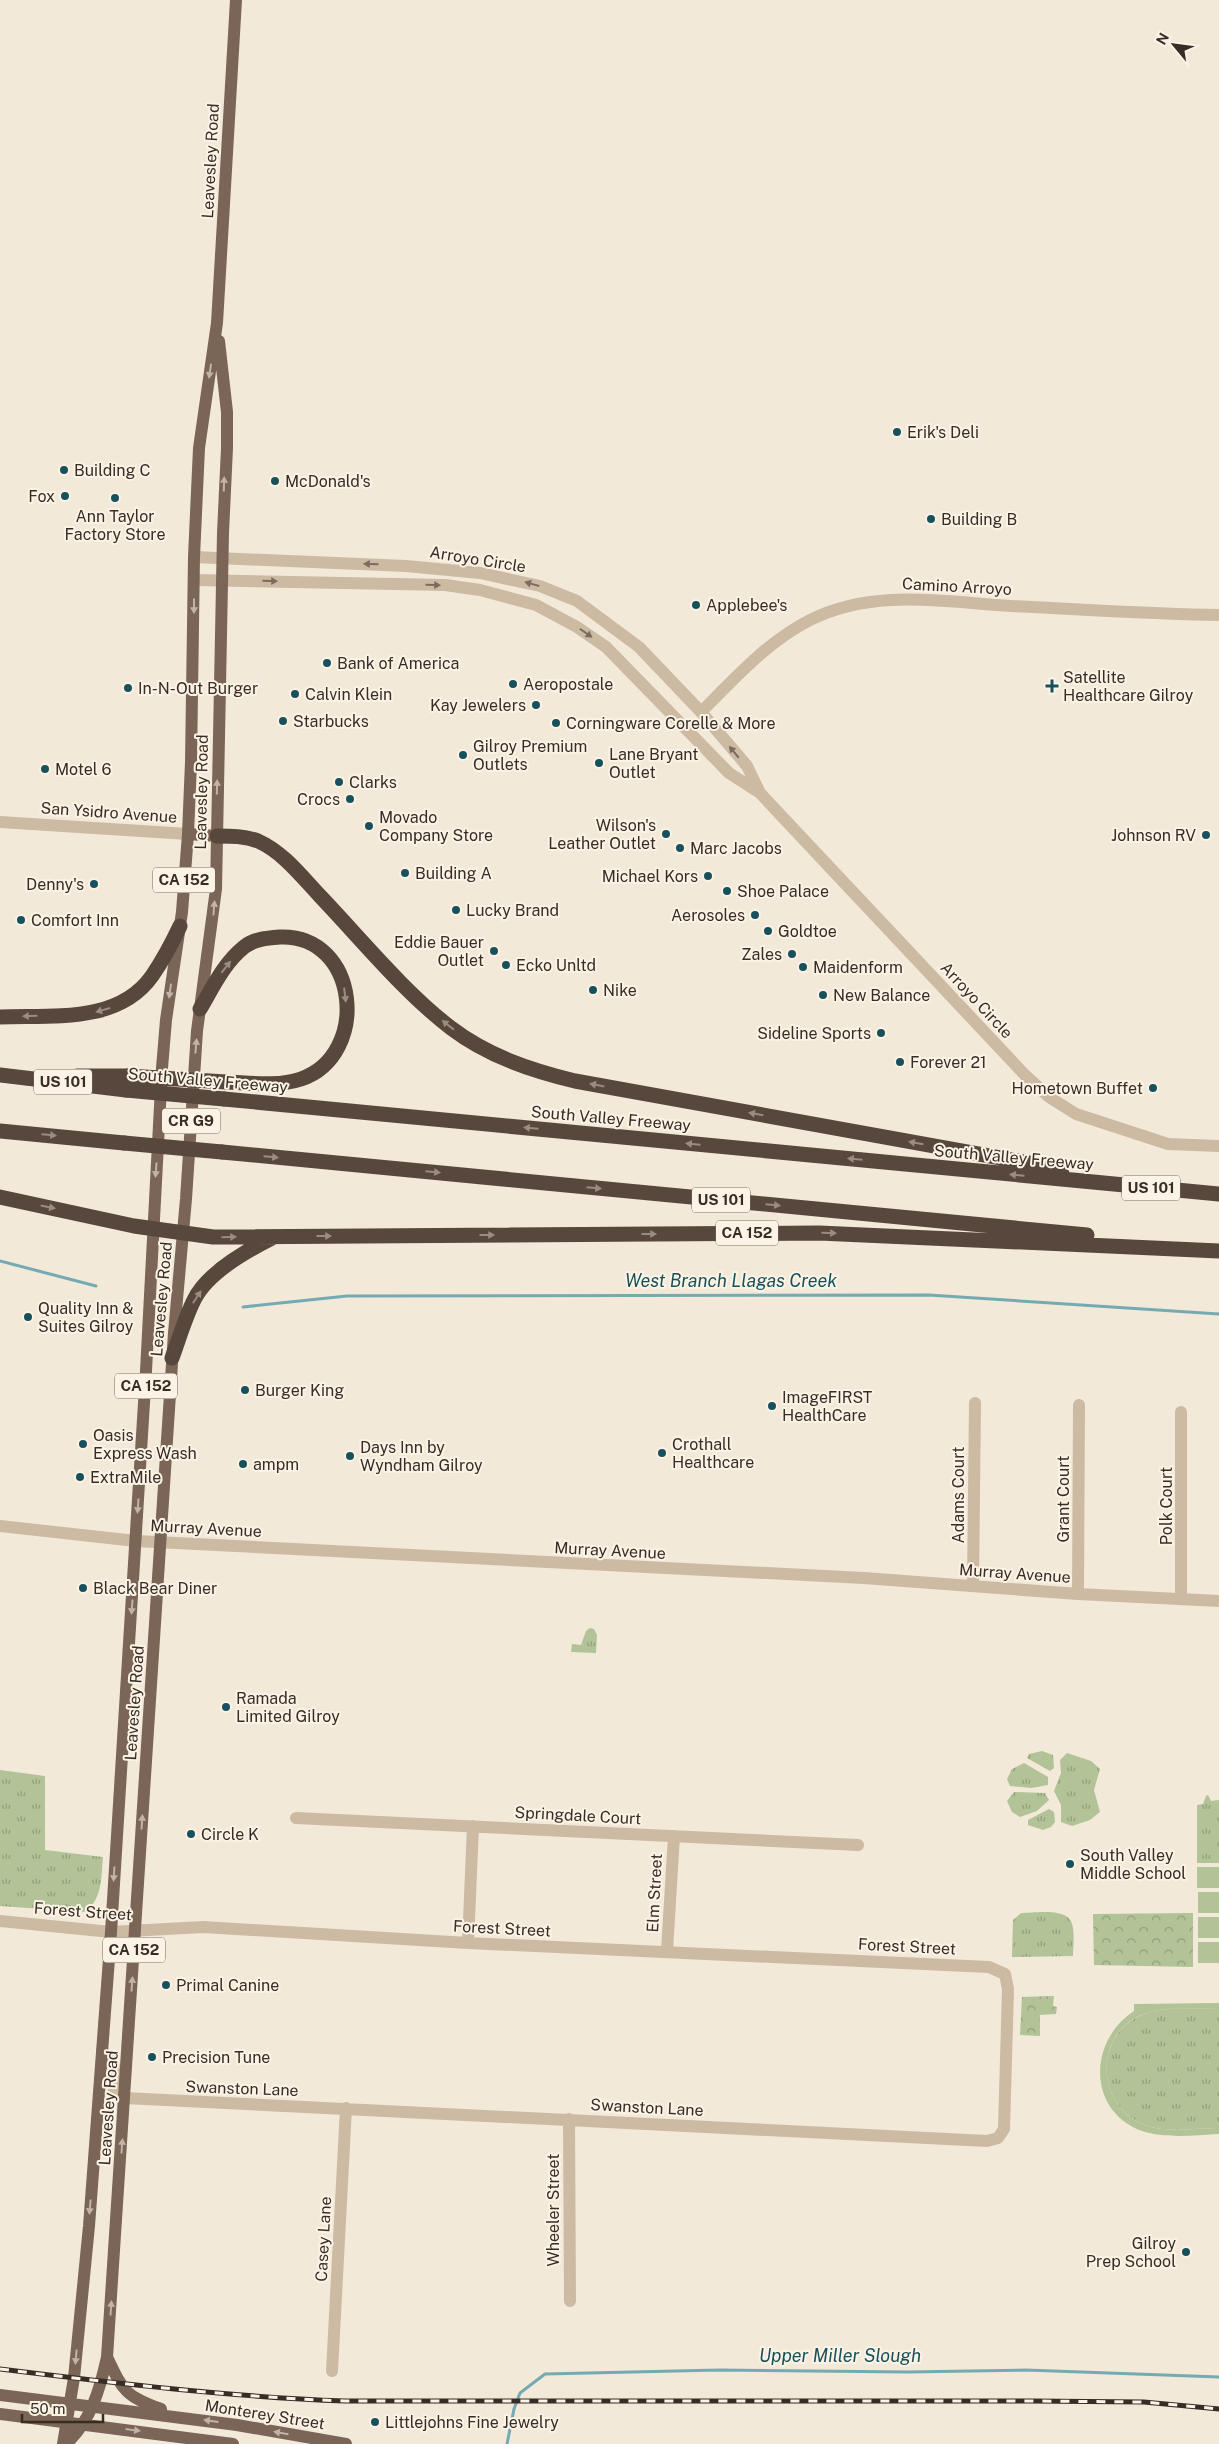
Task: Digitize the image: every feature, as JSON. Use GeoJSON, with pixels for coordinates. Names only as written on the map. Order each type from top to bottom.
{"type":"FeatureCollection","features":[{"type":"Feature","properties":{"kind":"highway"},"geometry":{"type":"LineString","coordinates":[[217,836],[245,838],[258,842],[272,850],[298,872],[435,1015],[469,1041],[515,1064],[575,1081],[1034,1164],[1083,1181]]}},
{"type":"Feature","properties":{"kind":"highway"},"geometry":{"type":"LineString","coordinates":[[0,1017],[90,1014],[111,1008],[134,995],[151,977],[180,926]]}},
{"type":"Feature","properties":{"kind":"highway"},"geometry":{"type":"LineString","coordinates":[[127,1083],[288,1082],[304,1078],[325,1065],[339,1045],[347,1015],[346,993],[340,971],[326,953],[308,942],[288,937],[262,938],[244,947],[224,968],[200,1009]]}},
{"type":"Feature","properties":{"kind":"highway","name":"South Valley Freeway"},"geometry":{"type":"LineString","coordinates":[[6,1076],[127,1083],[224,1099],[1219,1194]]}},
{"type":"Feature","properties":{"kind":"highway","name":"US 101"},"geometry":{"type":"LineString","coordinates":[[0,1131],[1219,1250]]}},
{"type":"Feature","properties":{"kind":"highway"},"geometry":{"type":"LineString","coordinates":[[0,1197],[152,1230],[213,1237],[275,1236]]}},
{"type":"Feature","properties":{"kind":"highway","name":"CA 152"},"geometry":{"type":"LineString","coordinates":[[172,1358],[195,1298],[216,1273],[248,1250],[275,1236],[819,1233],[1219,1250]]}},
{"type":"Feature","properties":{"kind":"main road","name":"Leavesley Road"},"geometry":{"type":"LineString","coordinates":[[65,2444],[89,2226],[111,1932],[136,1541],[152,1230],[164,1044],[180,926],[188,834],[192,762],[194,557],[199,448],[217,323],[236,0]]}},
{"type":"Feature","properties":{"kind":"main road","name":"Leavesley Road"},"geometry":{"type":"LineString","coordinates":[[65,2444],[84,2424],[102,2381],[107,2357],[172,1358],[200,1009],[215,907],[227,412],[217,323]]}},
{"type":"Feature","properties":{"kind":"main road","name":"San Ysidro Avenue"},"geometry":{"type":"LineString","coordinates":[[188,834],[217,836]]}},
{"type":"Feature","properties":{"kind":"main road"},"geometry":{"type":"LineString","coordinates":[[107,2357],[119,2384],[128,2394],[138,2401],[185,2418]]}},
{"type":"Feature","properties":{"kind":"main road","name":"Monterey Street"},"geometry":{"type":"LineString","coordinates":[[0,2395],[70,2402],[185,2418],[346,2444]]}},
{"type":"Feature","properties":{"kind":"main road"},"geometry":{"type":"LineString","coordinates":[[0,2414],[233,2444]]}},
{"type":"Feature","properties":{"kind":"street","name":"Arroyo Circle"},"geometry":{"type":"LineString","coordinates":[[194,557],[406,566],[480,573],[540,586],[577,601],[639,647],[747,766],[760,793]]}},
{"type":"Feature","properties":{"kind":"street","name":"Arroyo Circle"},"geometry":{"type":"LineString","coordinates":[[194,580],[444,585],[480,590],[536,605],[577,627],[606,647],[729,773],[760,793],[1025,1075],[1049,1097],[1076,1114],[1168,1144],[1219,1146]]}},
{"type":"Feature","properties":{"kind":"street","name":"Camino Arroyo"},"geometry":{"type":"LineString","coordinates":[[700,712],[759,653],[810,620],[842,608],[894,599],[926,599],[1001,605],[1219,616]]}},
{"type":"Feature","properties":{"kind":"street","name":"San Ysidro Avenue"},"geometry":{"type":"LineString","coordinates":[[0,822],[188,834]]}},
{"type":"Feature","properties":{"kind":"street","name":"Adams Court"},"geometry":{"type":"LineString","coordinates":[[973,1586],[974,1403]]}},
{"type":"Feature","properties":{"kind":"street","name":"Grant Court"},"geometry":{"type":"LineString","coordinates":[[1078,1594],[1079,1405]]}},
{"type":"Feature","properties":{"kind":"street","name":"Polk Court"},"geometry":{"type":"LineString","coordinates":[[1181,1412],[1181,1599]]}},
{"type":"Feature","properties":{"kind":"street","name":"Murray Avenue"},"geometry":{"type":"LineString","coordinates":[[0,1526],[160,1543],[864,1578],[1078,1594],[1219,1601]]}},
{"type":"Feature","properties":{"kind":"street","name":"Springdale Court"},"geometry":{"type":"LineString","coordinates":[[296,1818],[858,1845]]}},
{"type":"Feature","properties":{"kind":"street"},"geometry":{"type":"LineString","coordinates":[[468,1943],[473,1826]]}},
{"type":"Feature","properties":{"kind":"street","name":"Elm Street"},"geometry":{"type":"LineString","coordinates":[[667,1951],[674,1836]]}},
{"type":"Feature","properties":{"kind":"street","name":"Forest Street"},"geometry":{"type":"LineString","coordinates":[[0,1921],[111,1932],[203,1928],[468,1943],[989,1967],[1003,1972]]}},
{"type":"Feature","properties":{"kind":"street","name":"Swanston Lane"},"geometry":{"type":"LineString","coordinates":[[125,2098],[987,2141],[998,2138],[1004,2129],[1008,1999],[1007,1980],[1003,1972]]}},
{"type":"Feature","properties":{"kind":"street"},"geometry":{"type":"LineString","coordinates":[[102,2050],[114,2066],[114,2095],[125,2098]]}},
{"type":"Feature","properties":{"kind":"street","name":"Casey Lane"},"geometry":{"type":"LineString","coordinates":[[332,2372],[346,2108]]}},
{"type":"Feature","properties":{"kind":"street","name":"Wheeler Street"},"geometry":{"type":"LineString","coordinates":[[569,2120],[570,2301]]}},
{"type":"Feature","properties":{"kind":"green space"},"geometry":{"type":"Polygon","coordinates":[[[590,1628],[594,1629],[597,1635],[596,1653],[571,1652],[572,1644],[581,1645],[586,1631],[590,1628]]]}},
{"type":"Feature","properties":{"kind":"green space"},"geometry":{"type":"Polygon","coordinates":[[[1042,1751],[1053,1755],[1054,1768],[1050,1771],[1027,1758],[1029,1754],[1042,1751]]]}},
{"type":"Feature","properties":{"kind":"green space"},"geometry":{"type":"Polygon","coordinates":[[[1067,1753],[1091,1761],[1100,1769],[1094,1790],[1100,1812],[1090,1820],[1072,1826],[1061,1822],[1061,1805],[1054,1791],[1061,1773],[1060,1760],[1067,1753]]]}},
{"type":"Feature","properties":{"kind":"green space"},"geometry":{"type":"Polygon","coordinates":[[[1024,1763],[1048,1777],[1048,1785],[1031,1788],[1010,1786],[1007,1779],[1012,1769],[1024,1763]]]}},
{"type":"Feature","properties":{"kind":"green space"},"geometry":{"type":"Polygon","coordinates":[[[0,1770],[45,1776],[45,1850],[103,1857],[98,1895],[84,1912],[0,1906],[0,1770]]]}},
{"type":"Feature","properties":{"kind":"green space"},"geometry":{"type":"Polygon","coordinates":[[[1014,1792],[1045,1793],[1049,1800],[1037,1811],[1020,1817],[1012,1812],[1007,1801],[1014,1792]]]}},
{"type":"Feature","properties":{"kind":"green space"},"geometry":{"type":"Polygon","coordinates":[[[1208,1795],[1211,1801],[1219,1800],[1219,1863],[1197,1863],[1197,1805],[1203,1804],[1208,1795]]]}},
{"type":"Feature","properties":{"kind":"green space"},"geometry":{"type":"Polygon","coordinates":[[[1049,1809],[1054,1812],[1055,1822],[1051,1827],[1043,1830],[1028,1825],[1028,1820],[1049,1809]]]}},
{"type":"Feature","properties":{"kind":"green space"},"geometry":{"type":"Polygon","coordinates":[[[1197,1867],[1219,1867],[1219,1888],[1197,1888],[1197,1867]]]}},
{"type":"Feature","properties":{"kind":"green space"},"geometry":{"type":"Polygon","coordinates":[[[1198,1892],[1219,1892],[1219,1913],[1198,1913],[1198,1892]]]}},
{"type":"Feature","properties":{"kind":"green space"},"geometry":{"type":"Polygon","coordinates":[[[1021,1913],[1058,1913],[1069,1919],[1073,1932],[1073,1956],[1012,1957],[1013,1920],[1021,1913]]]}},
{"type":"Feature","properties":{"kind":"green space"},"geometry":{"type":"Polygon","coordinates":[[[1193,1913],[1193,1967],[1094,1965],[1093,1914],[1193,1913]]]}},
{"type":"Feature","properties":{"kind":"green space"},"geometry":{"type":"Polygon","coordinates":[[[1198,1917],[1219,1917],[1219,1938],[1198,1938],[1198,1917]]]}},
{"type":"Feature","properties":{"kind":"green space"},"geometry":{"type":"Polygon","coordinates":[[[1198,1942],[1219,1942],[1219,1963],[1198,1963],[1198,1942]]]}},
{"type":"Feature","properties":{"kind":"green space"},"geometry":{"type":"Polygon","coordinates":[[[1054,1996],[1053,2006],[1057,2007],[1056,2014],[1040,2015],[1040,2036],[1020,2035],[1022,1997],[1054,1996]]]}},
{"type":"Feature","properties":{"kind":"green space"},"geometry":{"type":"Polygon","coordinates":[[[1219,2003],[1219,2009],[1164,2009],[1147,2013],[1130,2021],[1118,2033],[1110,2048],[1107,2065],[1108,2082],[1114,2098],[1125,2112],[1140,2123],[1158,2128],[1178,2130],[1219,2128],[1219,2134],[1161,2135],[1142,2131],[1124,2121],[1111,2108],[1103,2092],[1100,2075],[1102,2057],[1108,2040],[1119,2024],[1134,2011],[1134,2004],[1219,2003]]]}},
{"type":"Feature","properties":{"kind":"green space"},"geometry":{"type":"Polygon","coordinates":[[[1183,2008],[1219,2009],[1219,2128],[1178,2130],[1158,2128],[1140,2123],[1125,2112],[1114,2098],[1108,2082],[1107,2065],[1110,2049],[1118,2034],[1130,2021],[1155,2011],[1183,2008]]]}},
{"type":"Feature","properties":{"kind":"waterway","name":"West Branch Llagas Creek"},"geometry":{"type":"LineString","coordinates":[[0,1261],[96,1286]]}},
{"type":"Feature","properties":{"kind":"waterway","name":"West Branch Llagas Creek"},"geometry":{"type":"LineString","coordinates":[[243,1307],[347,1296],[929,1295],[1219,1314]]}},
{"type":"Feature","properties":{"kind":"waterway","name":"Upper Miller Slough"},"geometry":{"type":"LineString","coordinates":[[507,2444],[514,2409],[520,2393],[545,2374],[719,2370],[908,2372],[1026,2370],[1219,2377]]}},
{"type":"Feature","properties":{"kind":"railway"},"geometry":{"type":"LineString","coordinates":[[0,2369],[215,2393],[345,2401],[1144,2402],[1219,2409]]}},
{"type":"Feature","properties":{"kind":"place","name":"Erik's Deli"},"geometry":{"type":"Point","coordinates":[897,432]}},
{"type":"Feature","properties":{"kind":"place","name":"Building C"},"geometry":{"type":"Point","coordinates":[64,470]}},
{"type":"Feature","properties":{"kind":"place","name":"McDonald's"},"geometry":{"type":"Point","coordinates":[275,481]}},
{"type":"Feature","properties":{"kind":"place","name":"Fox"},"geometry":{"type":"Point","coordinates":[65,496]}},
{"type":"Feature","properties":{"kind":"place","name":"Ann Taylor Factory Store"},"geometry":{"type":"Point","coordinates":[115,498]}},
{"type":"Feature","properties":{"kind":"place","name":"Building B"},"geometry":{"type":"Point","coordinates":[931,519]}},
{"type":"Feature","properties":{"kind":"place","name":"Applebee's"},"geometry":{"type":"Point","coordinates":[696,605]}},
{"type":"Feature","properties":{"kind":"place","name":"Bank of America"},"geometry":{"type":"Point","coordinates":[327,663]}},
{"type":"Feature","properties":{"kind":"place","name":"Aeropostale"},"geometry":{"type":"Point","coordinates":[513,684]}},
{"type":"Feature","properties":{"kind":"place","name":"Satellite Healthcare Gilroy"},"geometry":{"type":"Point","coordinates":[1052,686]}},
{"type":"Feature","properties":{"kind":"place","name":"In-N-Out Burger"},"geometry":{"type":"Point","coordinates":[128,688]}},
{"type":"Feature","properties":{"kind":"place","name":"Calvin Klein"},"geometry":{"type":"Point","coordinates":[295,694]}},
{"type":"Feature","properties":{"kind":"place","name":"Kay Jewelers"},"geometry":{"type":"Point","coordinates":[536,705]}},
{"type":"Feature","properties":{"kind":"place","name":"Starbucks"},"geometry":{"type":"Point","coordinates":[283,721]}},
{"type":"Feature","properties":{"kind":"place","name":"Corningware Corelle & More"},"geometry":{"type":"Point","coordinates":[556,723]}},
{"type":"Feature","properties":{"kind":"place","name":"Gilroy Premium Outlets"},"geometry":{"type":"Point","coordinates":[463,755]}},
{"type":"Feature","properties":{"kind":"place","name":"Lane Bryant Outlet"},"geometry":{"type":"Point","coordinates":[599,763]}},
{"type":"Feature","properties":{"kind":"place","name":"Motel 6"},"geometry":{"type":"Point","coordinates":[45,769]}},
{"type":"Feature","properties":{"kind":"place","name":"Clarks"},"geometry":{"type":"Point","coordinates":[339,782]}},
{"type":"Feature","properties":{"kind":"place","name":"Crocs"},"geometry":{"type":"Point","coordinates":[350,799]}},
{"type":"Feature","properties":{"kind":"place","name":"Movado Company Store"},"geometry":{"type":"Point","coordinates":[369,826]}},
{"type":"Feature","properties":{"kind":"place","name":"Wilson's Leather Outlet"},"geometry":{"type":"Point","coordinates":[666,834]}},
{"type":"Feature","properties":{"kind":"place","name":"Johnson RV"},"geometry":{"type":"Point","coordinates":[1206,835]}},
{"type":"Feature","properties":{"kind":"place","name":"Marc Jacobs"},"geometry":{"type":"Point","coordinates":[680,848]}},
{"type":"Feature","properties":{"kind":"place","name":"Building A"},"geometry":{"type":"Point","coordinates":[405,873]}},
{"type":"Feature","properties":{"kind":"place","name":"Michael Kors"},"geometry":{"type":"Point","coordinates":[708,876]}},
{"type":"Feature","properties":{"kind":"place","name":"Denny's"},"geometry":{"type":"Point","coordinates":[94,884]}},
{"type":"Feature","properties":{"kind":"place","name":"Shoe Palace"},"geometry":{"type":"Point","coordinates":[727,891]}},
{"type":"Feature","properties":{"kind":"place","name":"Lucky Brand"},"geometry":{"type":"Point","coordinates":[456,910]}},
{"type":"Feature","properties":{"kind":"place","name":"Aerosoles"},"geometry":{"type":"Point","coordinates":[755,915]}},
{"type":"Feature","properties":{"kind":"place","name":"Comfort Inn"},"geometry":{"type":"Point","coordinates":[21,920]}},
{"type":"Feature","properties":{"kind":"place","name":"Goldtoe"},"geometry":{"type":"Point","coordinates":[768,931]}},
{"type":"Feature","properties":{"kind":"place","name":"Eddie Bauer Outlet"},"geometry":{"type":"Point","coordinates":[494,951]}},
{"type":"Feature","properties":{"kind":"place","name":"Zales"},"geometry":{"type":"Point","coordinates":[792,954]}},
{"type":"Feature","properties":{"kind":"place","name":"Ecko Unltd"},"geometry":{"type":"Point","coordinates":[506,965]}},
{"type":"Feature","properties":{"kind":"place","name":"Maidenform"},"geometry":{"type":"Point","coordinates":[803,967]}},
{"type":"Feature","properties":{"kind":"place","name":"Nike"},"geometry":{"type":"Point","coordinates":[593,990]}},
{"type":"Feature","properties":{"kind":"place","name":"New Balance"},"geometry":{"type":"Point","coordinates":[823,995]}},
{"type":"Feature","properties":{"kind":"place","name":"Sideline Sports"},"geometry":{"type":"Point","coordinates":[881,1033]}},
{"type":"Feature","properties":{"kind":"place","name":"Forever 21"},"geometry":{"type":"Point","coordinates":[900,1062]}},
{"type":"Feature","properties":{"kind":"place","name":"Hometown Buffet"},"geometry":{"type":"Point","coordinates":[1153,1088]}},
{"type":"Feature","properties":{"kind":"place","name":"Quality Inn & Suites Gilroy"},"geometry":{"type":"Point","coordinates":[28,1317]}},
{"type":"Feature","properties":{"kind":"place","name":"Burger King"},"geometry":{"type":"Point","coordinates":[245,1390]}},
{"type":"Feature","properties":{"kind":"place","name":"ImageFIRST HealthCare"},"geometry":{"type":"Point","coordinates":[772,1406]}},
{"type":"Feature","properties":{"kind":"place","name":"Oasis Express Wash"},"geometry":{"type":"Point","coordinates":[83,1444]}},
{"type":"Feature","properties":{"kind":"place","name":"Crothall Healthcare"},"geometry":{"type":"Point","coordinates":[662,1453]}},
{"type":"Feature","properties":{"kind":"place","name":"Days Inn by Wyndham Gilroy"},"geometry":{"type":"Point","coordinates":[350,1456]}},
{"type":"Feature","properties":{"kind":"place","name":"ampm"},"geometry":{"type":"Point","coordinates":[243,1464]}},
{"type":"Feature","properties":{"kind":"place","name":"ExtraMile"},"geometry":{"type":"Point","coordinates":[80,1477]}},
{"type":"Feature","properties":{"kind":"place","name":"Black Bear Diner"},"geometry":{"type":"Point","coordinates":[83,1588]}},
{"type":"Feature","properties":{"kind":"place","name":"Ramada Limited Gilroy"},"geometry":{"type":"Point","coordinates":[226,1707]}},
{"type":"Feature","properties":{"kind":"place","name":"Circle K"},"geometry":{"type":"Point","coordinates":[191,1834]}},
{"type":"Feature","properties":{"kind":"place","name":"South Valley Middle School"},"geometry":{"type":"Point","coordinates":[1070,1864]}},
{"type":"Feature","properties":{"kind":"place","name":"Primal Canine"},"geometry":{"type":"Point","coordinates":[166,1985]}},
{"type":"Feature","properties":{"kind":"place","name":"Precision Tune"},"geometry":{"type":"Point","coordinates":[152,2057]}},
{"type":"Feature","properties":{"kind":"place","name":"Gilroy Prep School"},"geometry":{"type":"Point","coordinates":[1186,2252]}},
{"type":"Feature","properties":{"kind":"place","name":"Littlejohns Fine Jewelry"},"geometry":{"type":"Point","coordinates":[375,2422]}}]}
